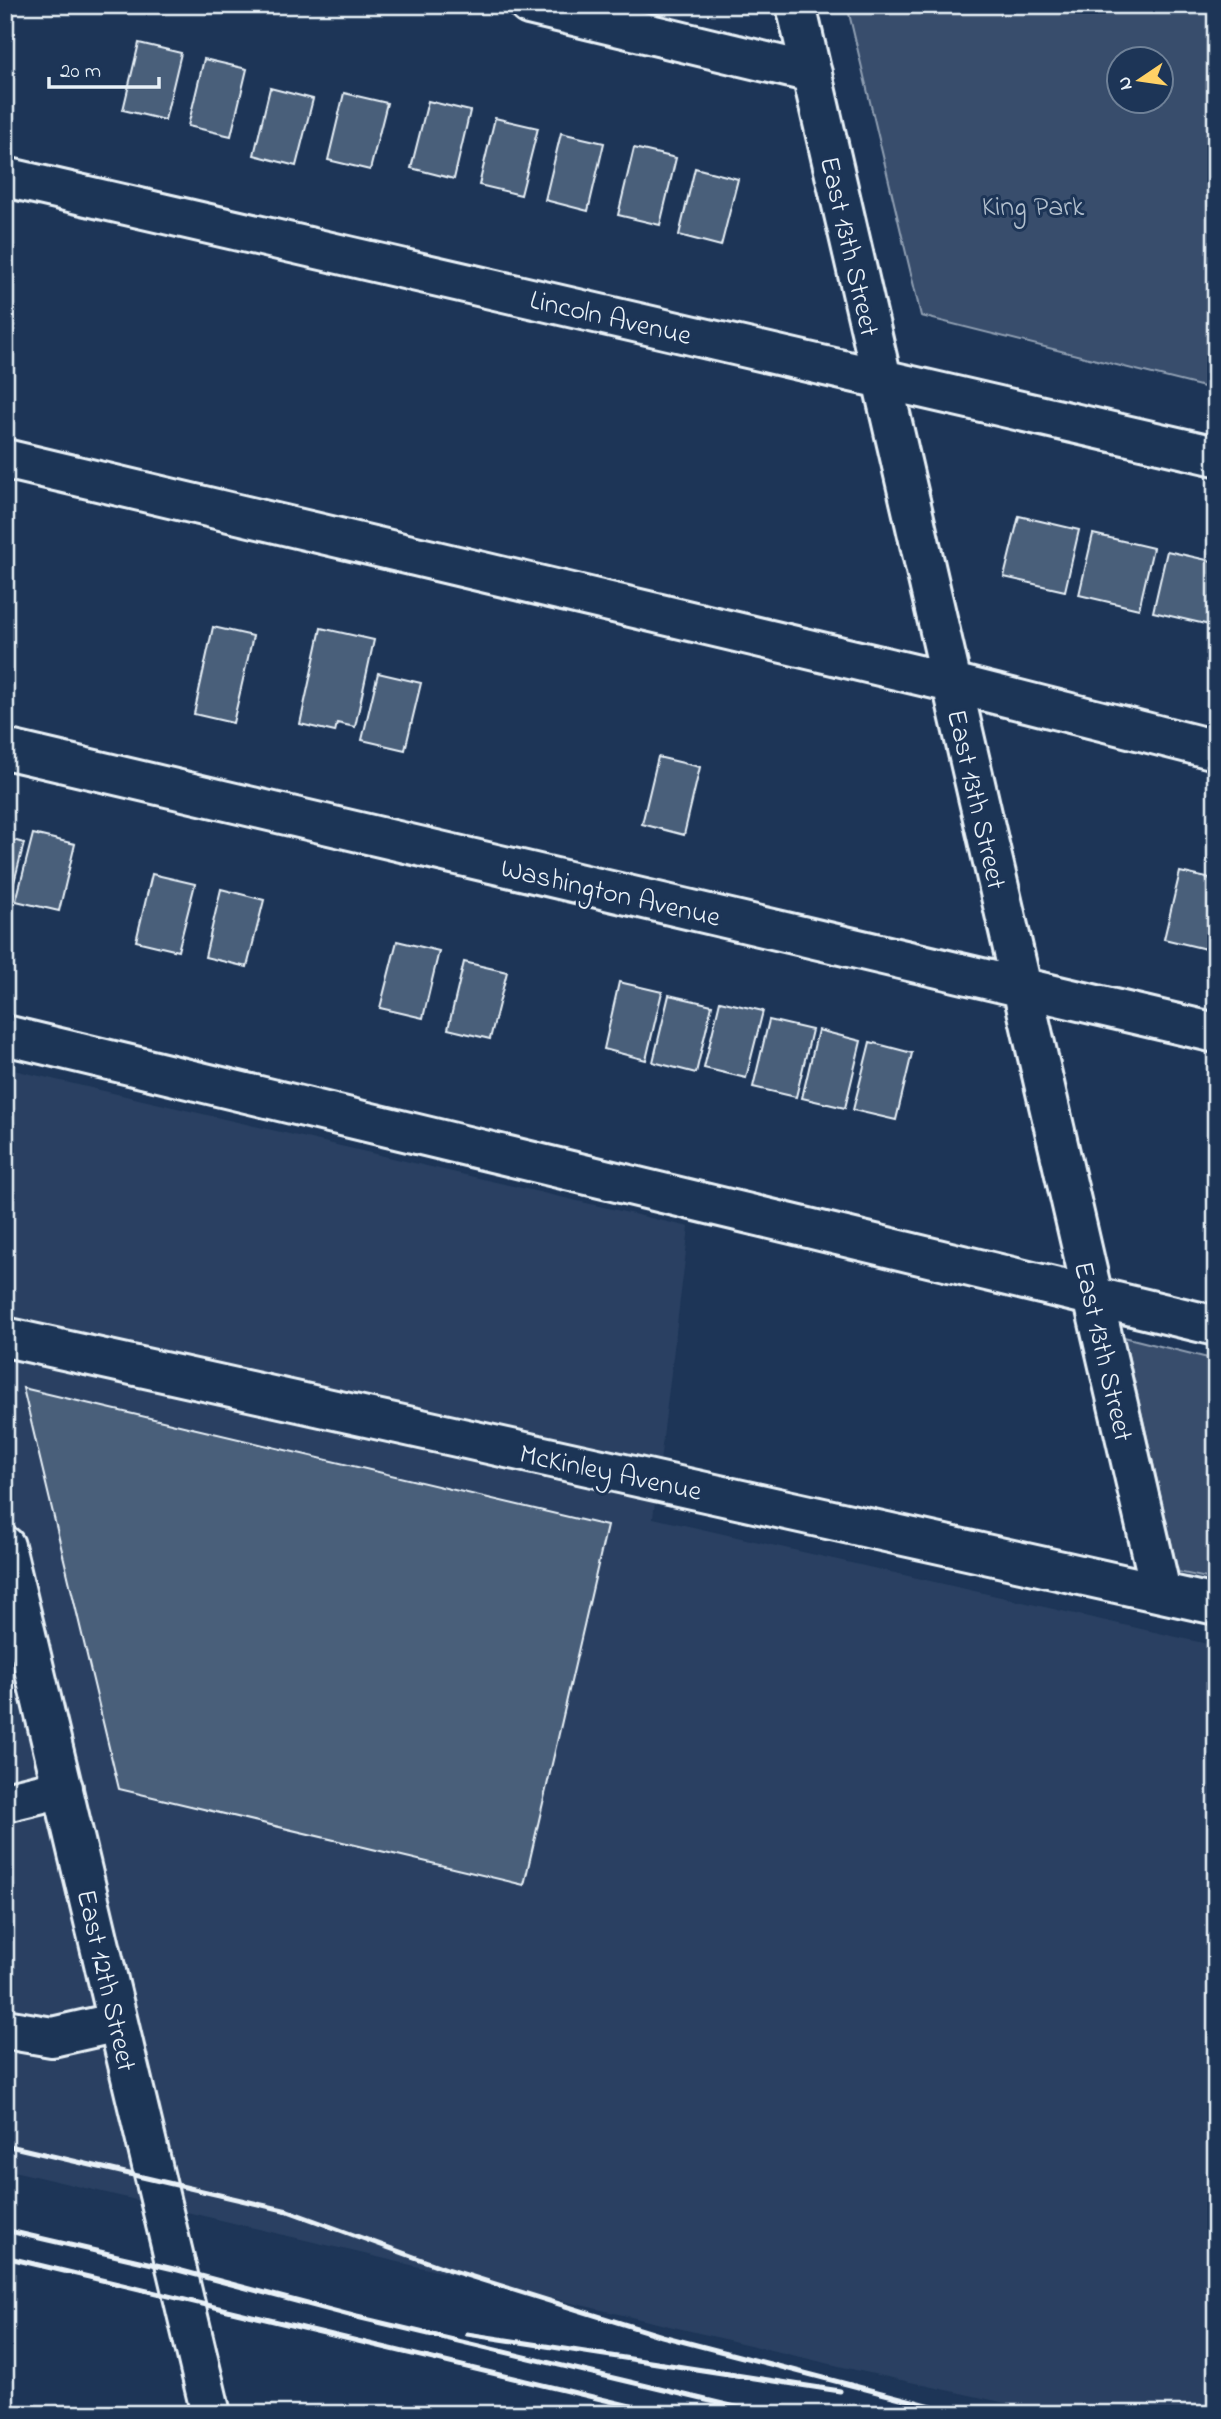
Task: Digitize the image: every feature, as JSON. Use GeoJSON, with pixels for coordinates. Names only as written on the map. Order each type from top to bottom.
{"type":"FeatureCollection","features":[{"type":"Feature","properties":{"kind":"street"},"geometry":{"type":"LineString","coordinates":[[529,5],[812,73]]}},
{"type":"Feature","properties":{"kind":"street","name":"East 13th Street"},"geometry":{"type":"LineString","coordinates":[[796,5],[1161,1592]]}},
{"type":"Feature","properties":{"kind":"street","name":"Lincoln Avenue"},"geometry":{"type":"LineString","coordinates":[[5,177],[1216,456]]}},
{"type":"Feature","properties":{"kind":"street"},"geometry":{"type":"LineString","coordinates":[[5,459],[952,683],[1216,750]]}},
{"type":"Feature","properties":{"kind":"street","name":"Washington Avenue"},"geometry":{"type":"LineString","coordinates":[[5,749],[1216,1034]]}},
{"type":"Feature","properties":{"kind":"street"},"geometry":{"type":"LineString","coordinates":[[5,1035],[1216,1326]]}},
{"type":"Feature","properties":{"kind":"street","name":"McKinley Avenue"},"geometry":{"type":"LineString","coordinates":[[5,1337],[1216,1605]]}},
{"type":"Feature","properties":{"kind":"street","name":"East 12th Street"},"geometry":{"type":"LineString","coordinates":[[5,1546],[211,2414]]}},
{"type":"Feature","properties":{"kind":"street"},"geometry":{"type":"LineString","coordinates":[[5,1802],[63,1788]]}},
{"type":"Feature","properties":{"kind":"street"},"geometry":{"type":"LineString","coordinates":[[5,2029],[52,2036],[118,2022]]}},
{"type":"Feature","properties":{"kind":"shaded area"},"geometry":{"type":"Polygon","coordinates":[[[5,1068],[689,1227],[653,1518],[1216,1646],[1216,2414],[1056,2414],[856,2370],[5,2169],[5,1068]]]}},
{"type":"Feature","properties":{"kind":"green space","name":"King Park"},"geometry":{"type":"Polygon","coordinates":[[[847,5],[1216,5],[1216,390],[921,316],[847,5]]]}},
{"type":"Feature","properties":{"kind":"green space"},"geometry":{"type":"Polygon","coordinates":[[[1124,1337],[1216,1360],[1216,1580],[1178,1572],[1124,1337]]]}},
{"type":"Feature","properties":{"kind":"building"},"geometry":{"type":"Polygon","coordinates":[[[139,43],[181,53],[165,120],[123,110],[139,43]]]}},
{"type":"Feature","properties":{"kind":"building"},"geometry":{"type":"Polygon","coordinates":[[[204,59],[247,69],[231,136],[188,126],[204,59]]]}},
{"type":"Feature","properties":{"kind":"building"},"geometry":{"type":"Polygon","coordinates":[[[270,88],[313,99],[296,166],[254,155],[270,88]]]}},
{"type":"Feature","properties":{"kind":"building"},"geometry":{"type":"Polygon","coordinates":[[[344,93],[387,103],[370,170],[328,160],[344,93]]]}},
{"type":"Feature","properties":{"kind":"building"},"geometry":{"type":"Polygon","coordinates":[[[428,101],[470,111],[454,179],[411,168],[428,101]]]}},
{"type":"Feature","properties":{"kind":"building"},"geometry":{"type":"Polygon","coordinates":[[[495,118],[538,128],[521,195],[479,185],[495,118]]]}},
{"type":"Feature","properties":{"kind":"building"},"geometry":{"type":"Polygon","coordinates":[[[561,133],[604,143],[588,211],[545,200],[561,133]]]}},
{"type":"Feature","properties":{"kind":"building"},"geometry":{"type":"Polygon","coordinates":[[[634,148],[676,158],[660,225],[618,215],[634,148]]]}},
{"type":"Feature","properties":{"kind":"building"},"geometry":{"type":"Polygon","coordinates":[[[695,168],[738,179],[721,246],[679,235],[695,168]]]}},
{"type":"Feature","properties":{"kind":"building"},"geometry":{"type":"Polygon","coordinates":[[[1019,516],[1079,530],[1065,591],[1004,577],[1019,516]]]}},
{"type":"Feature","properties":{"kind":"building"},"geometry":{"type":"Polygon","coordinates":[[[1093,534],[1153,548],[1139,609],[1079,595],[1093,534]]]}},
{"type":"Feature","properties":{"kind":"building"},"geometry":{"type":"Polygon","coordinates":[[[1167,551],[1216,562],[1214,626],[1153,612],[1167,551]]]}},
{"type":"Feature","properties":{"kind":"building"},"geometry":{"type":"Polygon","coordinates":[[[213,627],[253,636],[233,723],[194,714],[213,627]]]}},
{"type":"Feature","properties":{"kind":"building"},"geometry":{"type":"Polygon","coordinates":[[[321,628],[374,640],[355,727],[337,723],[335,732],[300,724],[321,628]]]}},
{"type":"Feature","properties":{"kind":"building"},"geometry":{"type":"Polygon","coordinates":[[[378,673],[421,683],[405,750],[362,740],[378,673]]]}},
{"type":"Feature","properties":{"kind":"building"},"geometry":{"type":"Polygon","coordinates":[[[658,757],[700,767],[684,835],[642,824],[658,757]]]}},
{"type":"Feature","properties":{"kind":"building"},"geometry":{"type":"Polygon","coordinates":[[[33,834],[75,844],[59,911],[16,901],[33,834]]]}},
{"type":"Feature","properties":{"kind":"building"},"geometry":{"type":"Polygon","coordinates":[[[5,838],[24,843],[7,910],[5,910],[5,838]]]}},
{"type":"Feature","properties":{"kind":"building"},"geometry":{"type":"Polygon","coordinates":[[[1180,872],[1216,880],[1216,909],[1206,949],[1164,939],[1180,872]]]}},
{"type":"Feature","properties":{"kind":"building"},"geometry":{"type":"Polygon","coordinates":[[[152,874],[195,884],[178,951],[136,941],[152,874]]]}},
{"type":"Feature","properties":{"kind":"building"},"geometry":{"type":"Polygon","coordinates":[[[221,889],[264,900],[247,967],[205,957],[221,889]]]}},
{"type":"Feature","properties":{"kind":"building"},"geometry":{"type":"Polygon","coordinates":[[[397,941],[439,951],[423,1018],[380,1008],[397,941]]]}},
{"type":"Feature","properties":{"kind":"building"},"geometry":{"type":"Polygon","coordinates":[[[464,962],[507,972],[490,1039],[448,1029],[464,962]]]}},
{"type":"Feature","properties":{"kind":"building"},"geometry":{"type":"Polygon","coordinates":[[[619,982],[662,992],[646,1060],[604,1049],[619,982]]]}},
{"type":"Feature","properties":{"kind":"building"},"geometry":{"type":"Polygon","coordinates":[[[669,995],[712,1005],[696,1073],[653,1062],[669,995]]]}},
{"type":"Feature","properties":{"kind":"building"},"geometry":{"type":"Polygon","coordinates":[[[720,1001],[763,1011],[746,1078],[704,1068],[720,1001]]]}},
{"type":"Feature","properties":{"kind":"building"},"geometry":{"type":"Polygon","coordinates":[[[769,1020],[812,1030],[796,1097],[753,1087],[769,1020]]]}},
{"type":"Feature","properties":{"kind":"building"},"geometry":{"type":"Polygon","coordinates":[[[818,1030],[861,1041],[845,1108],[802,1098],[818,1030]]]}},
{"type":"Feature","properties":{"kind":"building"},"geometry":{"type":"Polygon","coordinates":[[[870,1042],[912,1053],[896,1120],[853,1110],[870,1042]]]}},
{"type":"Feature","properties":{"kind":"building"},"geometry":{"type":"Polygon","coordinates":[[[23,1388],[607,1526],[524,1885],[119,1789],[23,1388]]]}},
{"type":"Feature","properties":{"kind":"building"},"geometry":{"type":"Polygon","coordinates":[[[5,1859],[13,1928],[5,1928],[5,1859]]]}},
{"type":"Feature","properties":{"kind":"railway"},"geometry":{"type":"LineString","coordinates":[[5,2145],[288,2211],[447,2269],[662,2336],[962,2414]]}},
{"type":"Feature","properties":{"kind":"railway"},"geometry":{"type":"LineString","coordinates":[[5,2230],[765,2414]]}},
{"type":"Feature","properties":{"kind":"railway"},"geometry":{"type":"LineString","coordinates":[[5,2257],[664,2414]]}},
{"type":"Feature","properties":{"kind":"railway"},"geometry":{"type":"LineString","coordinates":[[467,2334],[840,2391]]}}]}
